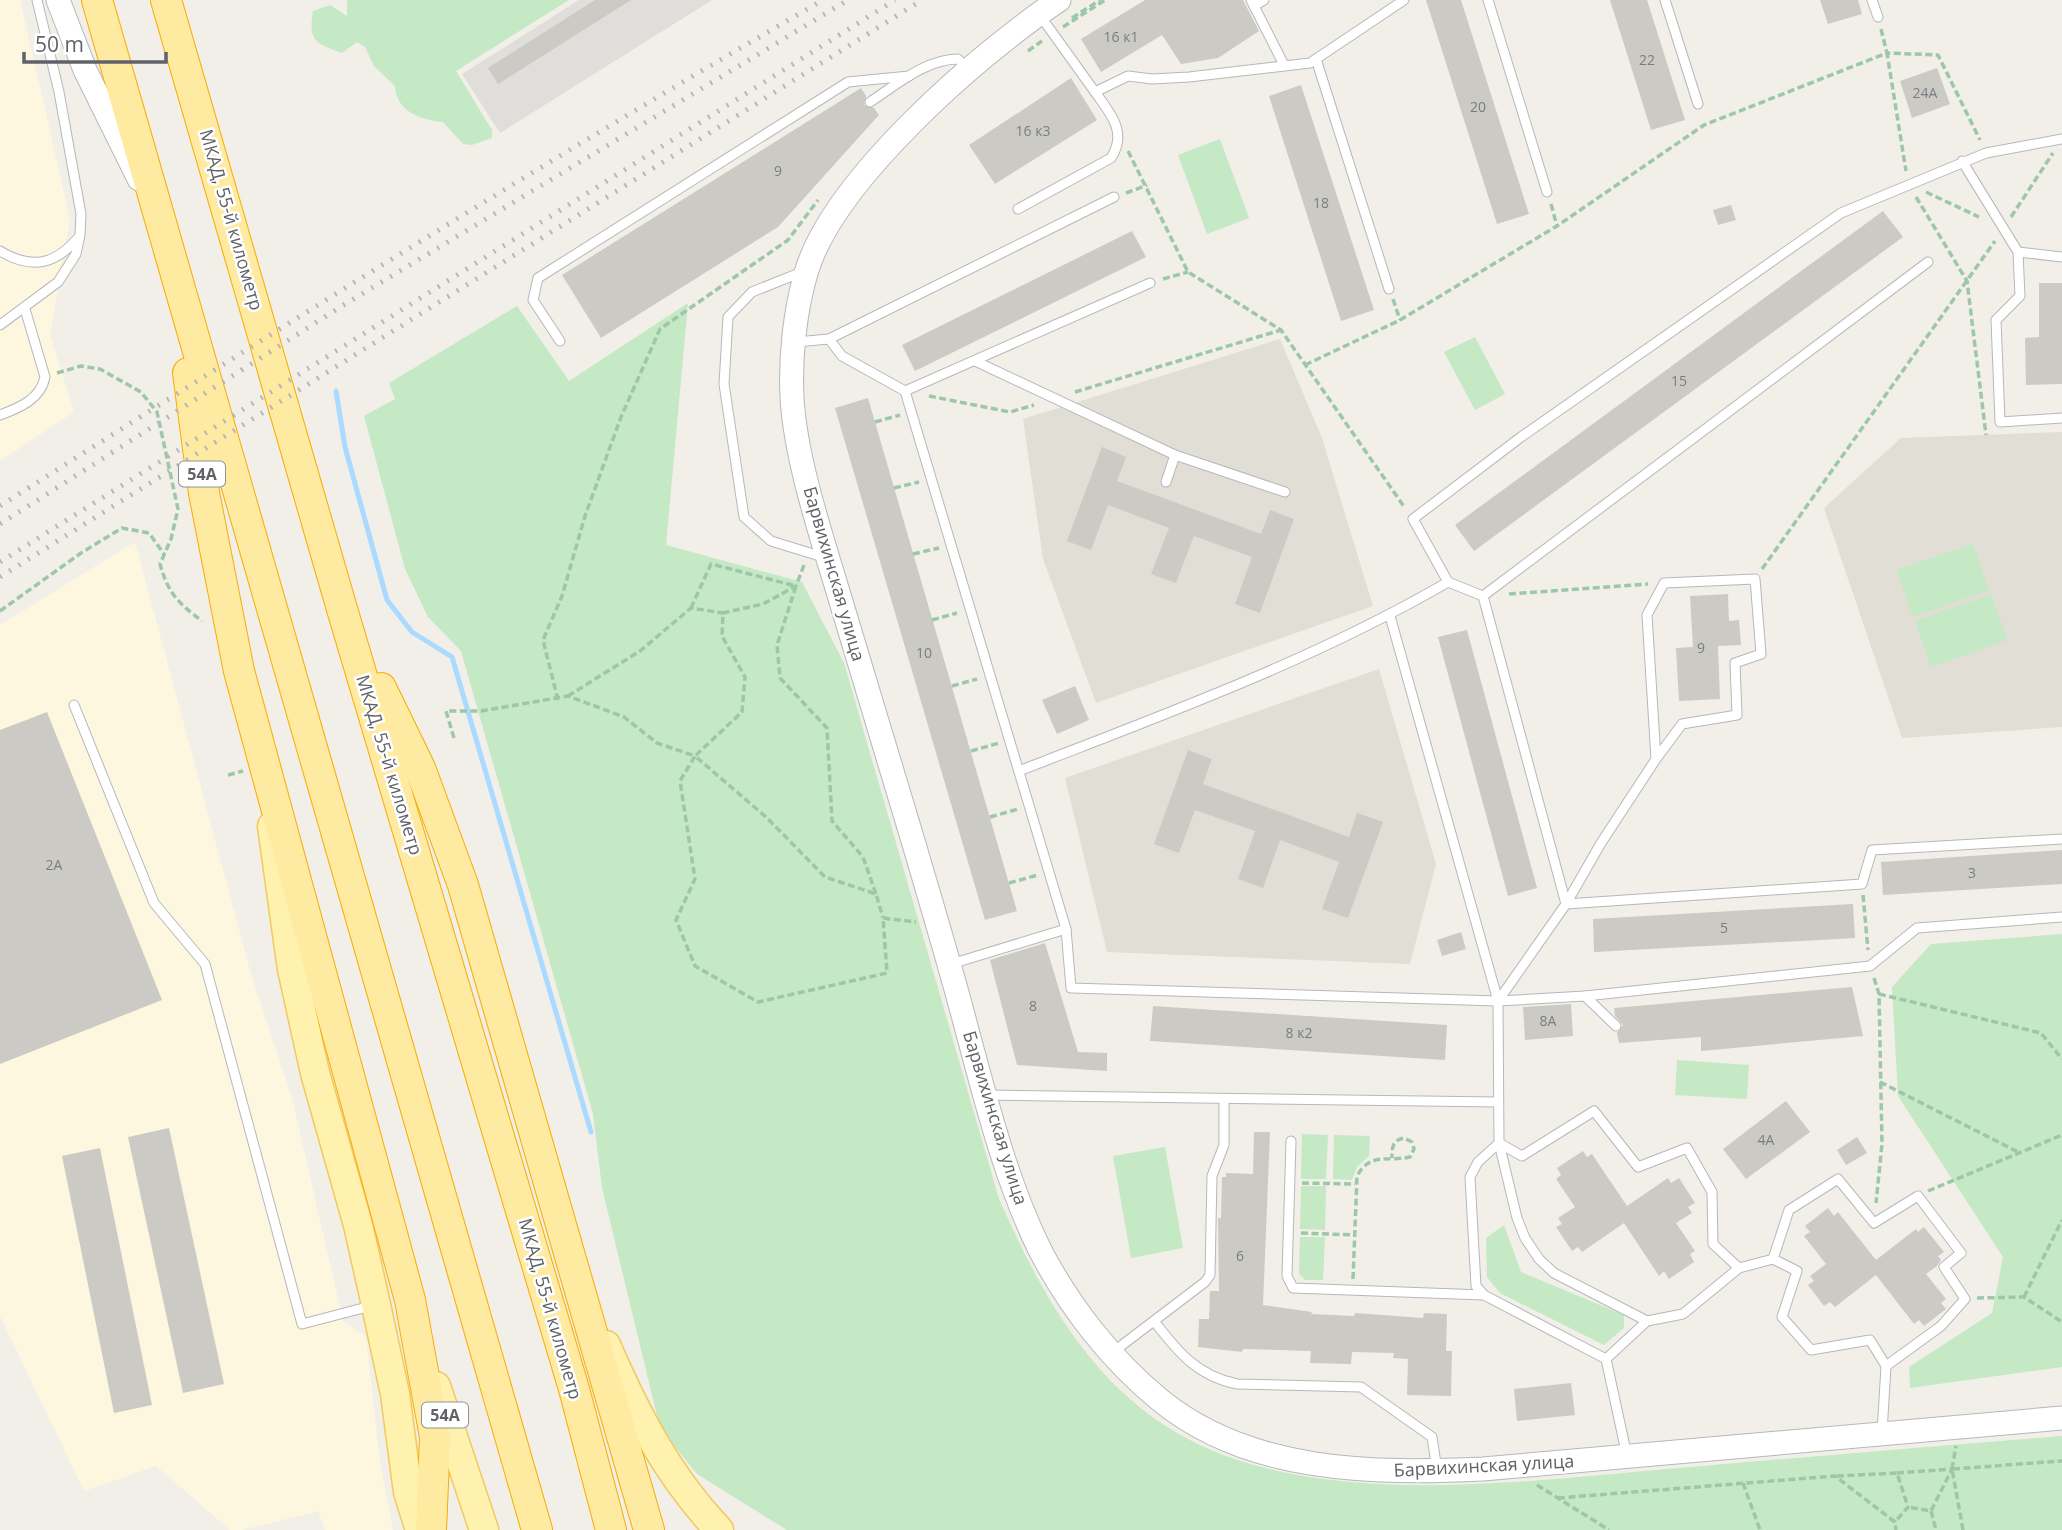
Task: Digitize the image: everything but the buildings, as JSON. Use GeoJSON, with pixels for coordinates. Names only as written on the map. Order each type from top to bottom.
{"type":"FeatureCollection","features":[{"type":"Feature","properties":{"kind":"highway"},"geometry":{"type":"LineString","coordinates":[[97,0],[537,1530]]}},
{"type":"Feature","properties":{"kind":"highway","name":"МКАД, 55-й километр"},"geometry":{"type":"LineString","coordinates":[[166,0],[342,609],[574,1389],[611,1530]]}},
{"type":"Feature","properties":{"kind":"highway","name":"54А"},"geometry":{"type":"LineString","coordinates":[[176,275],[204,493],[258,779],[302,898],[410,1300]]}},
{"type":"Feature","properties":{"kind":"highway"},"geometry":{"type":"LineString","coordinates":[[342,609],[419,768],[463,885],[649,1530]]}},
{"type":"Feature","properties":{"kind":"highway"},"geometry":{"type":"LineString","coordinates":[[410,1300],[435,1437],[431,1530]]}},
{"type":"Feature","properties":{"kind":"main road"},"geometry":{"type":"LineString","coordinates":[[258,779],[276,865],[292,969],[315,1073],[358,1225],[395,1394],[408,1492],[420,1530]]}},
{"type":"Feature","properties":{"kind":"main road"},"geometry":{"type":"LineString","coordinates":[[581,1288],[656,1451],[689,1498],[719,1530]]}},
{"type":"Feature","properties":{"kind":"main road","name":"54А"},"geometry":{"type":"LineString","coordinates":[[410,1300],[484,1530]]}},
{"type":"Feature","properties":{"kind":"street"},"geometry":{"type":"LineString","coordinates":[[58,0],[85,69],[162,226]]}},
{"type":"Feature","properties":{"kind":"street","name":"Барвихинская улица"},"geometry":{"type":"LineString","coordinates":[[1059,0],[968,70],[860,179],[824,231],[807,270],[795,342],[792,399],[810,493],[818,556],[938,924],[985,1095],[1017,1196],[1041,1252],[1068,1295],[1112,1353],[1162,1401],[1194,1424],[1227,1439],[1279,1456],[1329,1466],[1437,1471],[1531,1466],[2062,1418]]}},
{"type":"Feature","properties":{"kind":"lane"},"geometry":{"type":"LineString","coordinates":[[0,325],[58,282],[69,269],[80,235],[81,214],[59,92],[37,0]]}},
{"type":"Feature","properties":{"kind":"lane"},"geometry":{"type":"LineString","coordinates":[[1264,0],[1252,3],[1284,65]]}},
{"type":"Feature","properties":{"kind":"lane"},"geometry":{"type":"LineString","coordinates":[[1095,92],[1128,76],[1152,79],[1189,77],[1310,63],[1404,0]]}},
{"type":"Feature","properties":{"kind":"lane"},"geometry":{"type":"LineString","coordinates":[[1488,0],[1546,192]]}},
{"type":"Feature","properties":{"kind":"lane"},"geometry":{"type":"LineString","coordinates":[[1665,0],[1698,104]]}},
{"type":"Feature","properties":{"kind":"lane"},"geometry":{"type":"LineString","coordinates":[[1872,0],[1878,17]]}},
{"type":"Feature","properties":{"kind":"lane"},"geometry":{"type":"LineString","coordinates":[[1018,209],[1111,158],[1117,150],[1119,134],[1116,122],[1056,30],[1039,14]]}},
{"type":"Feature","properties":{"kind":"lane"},"geometry":{"type":"LineString","coordinates":[[870,102],[909,76],[945,59],[958,59],[968,70]]}},
{"type":"Feature","properties":{"kind":"lane"},"geometry":{"type":"LineString","coordinates":[[1316,59],[1389,289]]}},
{"type":"Feature","properties":{"kind":"lane"},"geometry":{"type":"LineString","coordinates":[[560,341],[533,300],[538,278],[848,82],[909,76]]}},
{"type":"Feature","properties":{"kind":"lane"},"geometry":{"type":"LineString","coordinates":[[1483,596],[1448,582],[1413,519],[1521,437],[1841,213],[1986,153],[2062,140]]}},
{"type":"Feature","properties":{"kind":"lane"},"geometry":{"type":"LineString","coordinates":[[1962,161],[2018,252],[2020,296],[1996,320],[2000,422],[2062,418]]}},
{"type":"Feature","properties":{"kind":"lane"},"geometry":{"type":"LineString","coordinates":[[795,342],[829,339],[1114,197]]}},
{"type":"Feature","properties":{"kind":"lane"},"geometry":{"type":"LineString","coordinates":[[0,251],[19,261],[46,261],[67,251],[80,235]]}},
{"type":"Feature","properties":{"kind":"lane"},"geometry":{"type":"LineString","coordinates":[[2018,252],[2062,257]]}},
{"type":"Feature","properties":{"kind":"lane"},"geometry":{"type":"LineString","coordinates":[[1483,596],[1928,262]]}},
{"type":"Feature","properties":{"kind":"lane"},"geometry":{"type":"LineString","coordinates":[[807,270],[752,292],[728,317],[724,384],[744,517],[771,541],[818,556]]}},
{"type":"Feature","properties":{"kind":"lane"},"geometry":{"type":"LineString","coordinates":[[905,391],[1150,283]]}},
{"type":"Feature","properties":{"kind":"lane"},"geometry":{"type":"LineString","coordinates":[[0,415],[18,408],[36,395],[43,386],[45,377],[25,309]]}},
{"type":"Feature","properties":{"kind":"lane"},"geometry":{"type":"LineString","coordinates":[[829,339],[842,356],[905,391],[1066,929],[1071,988],[1498,1001],[1585,996],[1870,966],[1917,928],[2062,917]]}},
{"type":"Feature","properties":{"kind":"lane"},"geometry":{"type":"LineString","coordinates":[[975,361],[1175,455],[1285,492]]}},
{"type":"Feature","properties":{"kind":"lane"},"geometry":{"type":"LineString","coordinates":[[1166,482],[1175,455]]}},
{"type":"Feature","properties":{"kind":"lane"},"geometry":{"type":"LineString","coordinates":[[1498,1001],[1566,904],[1601,843],[1682,724],[1737,715],[1735,663],[1761,654],[1755,579],[1664,583],[1647,615],[1656,759]]}},
{"type":"Feature","properties":{"kind":"lane"},"geometry":{"type":"LineString","coordinates":[[1019,771],[1257,678],[1390,616],[1448,582]]}},
{"type":"Feature","properties":{"kind":"lane"},"geometry":{"type":"LineString","coordinates":[[1483,596],[1566,904]]}},
{"type":"Feature","properties":{"kind":"lane"},"geometry":{"type":"LineString","coordinates":[[1390,616],[1498,1001],[1499,1143],[1517,1218],[1525,1238],[1539,1259],[1554,1273],[1647,1321]]}},
{"type":"Feature","properties":{"kind":"lane"},"geometry":{"type":"LineString","coordinates":[[74,705],[154,903],[205,964],[302,1324],[376,1305]]}},
{"type":"Feature","properties":{"kind":"lane"},"geometry":{"type":"LineString","coordinates":[[1566,904],[1862,884],[1872,850],[2062,839]]}},
{"type":"Feature","properties":{"kind":"lane"},"geometry":{"type":"LineString","coordinates":[[950,964],[1066,929]]}},
{"type":"Feature","properties":{"kind":"lane"},"geometry":{"type":"LineString","coordinates":[[1585,996],[1616,1026]]}},
{"type":"Feature","properties":{"kind":"lane"},"geometry":{"type":"LineString","coordinates":[[985,1095],[1498,1102]]}},
{"type":"Feature","properties":{"kind":"lane"},"geometry":{"type":"LineString","coordinates":[[1112,1353],[1210,1275],[1212,1175],[1224,1145],[1224,1098]]}},
{"type":"Feature","properties":{"kind":"lane"},"geometry":{"type":"LineString","coordinates":[[1499,1143],[1522,1156],[1594,1111],[1638,1167],[1688,1148],[1712,1192],[1713,1244],[1739,1268]]}},
{"type":"Feature","properties":{"kind":"lane"},"geometry":{"type":"LineString","coordinates":[[1291,1141],[1289,1284],[1298,1290],[1484,1295],[1606,1359],[1628,1457]]}},
{"type":"Feature","properties":{"kind":"lane"},"geometry":{"type":"LineString","coordinates":[[1484,1295],[1473,1280],[1469,1188],[1478,1162],[1499,1143]]}},
{"type":"Feature","properties":{"kind":"lane"},"geometry":{"type":"LineString","coordinates":[[1773,1259],[1789,1210],[1838,1179],[1874,1223],[1918,1196],[1961,1252],[1944,1267],[1965,1299],[1941,1326],[1885,1366]]}},
{"type":"Feature","properties":{"kind":"lane"},"geometry":{"type":"LineString","coordinates":[[1606,1359],[1647,1321],[1683,1314],[1739,1268],[1773,1259],[1797,1271],[1782,1317],[1811,1350],[1870,1340],[1885,1366],[1882,1433]]}},
{"type":"Feature","properties":{"kind":"lane"},"geometry":{"type":"LineString","coordinates":[[1154,1321],[1183,1357],[1218,1379],[1237,1384],[1361,1387],[1432,1437],[1437,1471]]}},
{"type":"Feature","properties":{"kind":"path"},"geometry":{"type":"LineString","coordinates":[[1020,56],[1100,0]]}},
{"type":"Feature","properties":{"kind":"path"},"geometry":{"type":"LineString","coordinates":[[1056,30],[1105,0]]}},
{"type":"Feature","properties":{"kind":"path"},"geometry":{"type":"LineString","coordinates":[[1878,17],[1887,53],[1908,184],[1967,281],[1986,435]]}},
{"type":"Feature","properties":{"kind":"path"},"geometry":{"type":"LineString","coordinates":[[1305,365],[1400,320],[1557,226],[1704,125],[1887,53],[1938,55],[1986,153]]}},
{"type":"Feature","properties":{"kind":"path"},"geometry":{"type":"LineString","coordinates":[[1119,134],[1147,185],[1188,272],[1281,331],[1413,519]]}},
{"type":"Feature","properties":{"kind":"path"},"geometry":{"type":"LineString","coordinates":[[1755,579],[1967,281],[2062,140]]}},
{"type":"Feature","properties":{"kind":"path"},"geometry":{"type":"LineString","coordinates":[[1908,184],[2004,228]]}},
{"type":"Feature","properties":{"kind":"path"},"geometry":{"type":"LineString","coordinates":[[1114,197],[1147,185]]}},
{"type":"Feature","properties":{"kind":"path"},"geometry":{"type":"LineString","coordinates":[[1546,192],[1557,226]]}},
{"type":"Feature","properties":{"kind":"path"},"geometry":{"type":"LineString","coordinates":[[558,700],[543,640],[562,596],[585,516],[621,417],[660,329],[788,240]]}},
{"type":"Feature","properties":{"kind":"path"},"geometry":{"type":"LineString","coordinates":[[1150,283],[1188,272]]}},
{"type":"Feature","properties":{"kind":"path"},"geometry":{"type":"LineString","coordinates":[[1389,289],[1400,320]]}},
{"type":"Feature","properties":{"kind":"path"},"geometry":{"type":"LineString","coordinates":[[905,391],[1010,412],[1281,331]]}},
{"type":"Feature","properties":{"kind":"path"},"geometry":{"type":"LineString","coordinates":[[45,377],[82,366],[100,369],[141,392],[157,412],[178,509],[172,539],[160,564],[166,587],[181,605],[202,621]]}},
{"type":"Feature","properties":{"kind":"path"},"geometry":{"type":"LineString","coordinates":[[875,422],[911,412]]}},
{"type":"Feature","properties":{"kind":"path"},"geometry":{"type":"LineString","coordinates":[[894,488],[931,479]]}},
{"type":"Feature","properties":{"kind":"path"},"geometry":{"type":"LineString","coordinates":[[0,611],[122,528],[149,533],[164,554]]}},
{"type":"Feature","properties":{"kind":"path"},"geometry":{"type":"LineString","coordinates":[[913,554],[951,545]]}},
{"type":"Feature","properties":{"kind":"path"},"geometry":{"type":"LineString","coordinates":[[723,613],[722,636],[745,677],[742,712],[695,756],[680,781],[695,879],[676,920],[695,966],[758,1002],[887,973],[883,918],[863,857],[832,821],[827,727],[780,678],[778,645],[796,586],[818,556]]}},
{"type":"Feature","properties":{"kind":"path"},"geometry":{"type":"LineString","coordinates":[[454,738],[446,711],[455,708],[481,710],[558,700],[640,650],[691,608],[711,564],[796,586]]}},
{"type":"Feature","properties":{"kind":"path"},"geometry":{"type":"LineString","coordinates":[[1483,596],[1664,583]]}},
{"type":"Feature","properties":{"kind":"path"},"geometry":{"type":"LineString","coordinates":[[691,608],[723,613],[762,604],[796,586]]}},
{"type":"Feature","properties":{"kind":"path"},"geometry":{"type":"LineString","coordinates":[[932,620],[971,610]]}},
{"type":"Feature","properties":{"kind":"path"},"geometry":{"type":"LineString","coordinates":[[952,686],[990,675]]}},
{"type":"Feature","properties":{"kind":"path"},"geometry":{"type":"LineString","coordinates":[[568,696],[624,717],[657,743],[695,756],[766,817],[825,877],[876,894]]}},
{"type":"Feature","properties":{"kind":"path"},"geometry":{"type":"LineString","coordinates":[[971,751],[1010,740]]}},
{"type":"Feature","properties":{"kind":"path"},"geometry":{"type":"LineString","coordinates":[[228,775],[258,779]]}},
{"type":"Feature","properties":{"kind":"path"},"geometry":{"type":"LineString","coordinates":[[990,817],[1030,806]]}},
{"type":"Feature","properties":{"kind":"path"},"geometry":{"type":"LineString","coordinates":[[1009,883],[1049,872]]}},
{"type":"Feature","properties":{"kind":"path"},"geometry":{"type":"LineString","coordinates":[[1862,884],[1870,966],[1879,994],[1882,1144],[1874,1223]]}},
{"type":"Feature","properties":{"kind":"path"},"geometry":{"type":"LineString","coordinates":[[883,918],[938,924]]}},
{"type":"Feature","properties":{"kind":"path"},"geometry":{"type":"LineString","coordinates":[[1879,994],[2041,1033],[2062,1059]]}},
{"type":"Feature","properties":{"kind":"path"},"geometry":{"type":"LineString","coordinates":[[1880,1082],[2018,1152]]}},
{"type":"Feature","properties":{"kind":"path"},"geometry":{"type":"LineString","coordinates":[[1918,1196],[2062,1135]]}},
{"type":"Feature","properties":{"kind":"path"},"geometry":{"type":"LineString","coordinates":[[1352,1291],[1355,1184],[1361,1168],[1370,1160],[1392,1158],[1412,1156],[1412,1142],[1404,1138],[1397,1140],[1392,1145],[1392,1158]]}},
{"type":"Feature","properties":{"kind":"path"},"geometry":{"type":"LineString","coordinates":[[1290,1182],[1355,1184]]}},
{"type":"Feature","properties":{"kind":"path"},"geometry":{"type":"LineString","coordinates":[[2024,1297],[2062,1220]]}},
{"type":"Feature","properties":{"kind":"path"},"geometry":{"type":"LineString","coordinates":[[1288,1233],[1354,1235]]}},
{"type":"Feature","properties":{"kind":"path"},"geometry":{"type":"LineString","coordinates":[[1965,1299],[2024,1297],[2062,1322]]}},
{"type":"Feature","properties":{"kind":"path"},"geometry":{"type":"LineString","coordinates":[[1558,1498],[2062,1461]]}},
{"type":"Feature","properties":{"kind":"path"},"geometry":{"type":"LineString","coordinates":[[1531,1466],[1536,1484],[1609,1530]]}},
{"type":"Feature","properties":{"kind":"path"},"geometry":{"type":"LineString","coordinates":[[1936,1530],[1931,1511],[1952,1469]]}},
{"type":"Feature","properties":{"kind":"path"},"geometry":{"type":"LineString","coordinates":[[1952,1469],[1963,1530]]}},
{"type":"Feature","properties":{"kind":"path"},"geometry":{"type":"LineString","coordinates":[[1897,1473],[1908,1507]]}},
{"type":"Feature","properties":{"kind":"path"},"geometry":{"type":"LineString","coordinates":[[1835,1476],[1895,1522],[1896,1530]]}},
{"type":"Feature","properties":{"kind":"path"},"geometry":{"type":"LineString","coordinates":[[1743,1483],[1760,1530]]}},
{"type":"Feature","properties":{"kind":"path"},"geometry":{"type":"LineString","coordinates":[[1908,1507],[1931,1511]]}},
{"type":"Feature","properties":{"kind":"path"},"geometry":{"type":"LineString","coordinates":[[1895,1522],[1908,1507]]}},
{"type":"Feature","properties":{"kind":"shaded area"},"geometry":{"type":"Polygon","coordinates":[[[0,0],[20,0],[70,219],[50,335],[74,412],[0,461],[0,0]]]}},
{"type":"Feature","properties":{"kind":"shaded area"},"geometry":{"type":"Polygon","coordinates":[[[579,0],[712,0],[500,133],[462,74],[579,0]]]}},
{"type":"Feature","properties":{"kind":"shaded area"},"geometry":{"type":"Polygon","coordinates":[[[1280,339],[1322,438],[1373,606],[1096,703],[1043,559],[1023,419],[1280,339]]]}},
{"type":"Feature","properties":{"kind":"shaded area"},"geometry":{"type":"Polygon","coordinates":[[[2062,432],[2062,727],[1902,738],[1824,508],[1901,438],[2062,432]]]}},
{"type":"Feature","properties":{"kind":"shaded area"},"geometry":{"type":"Polygon","coordinates":[[[135,542],[251,974],[292,1098],[343,1321],[366,1337],[380,1464],[393,1530],[325,1530],[318,1511],[242,1530],[230,1530],[156,1466],[84,1491],[0,1316],[0,625],[135,542]]]}},
{"type":"Feature","properties":{"kind":"shaded area"},"geometry":{"type":"Polygon","coordinates":[[[1379,669],[1436,864],[1410,964],[1107,952],[1065,778],[1379,669]]]}},
{"type":"Feature","properties":{"kind":"green space"},"geometry":{"type":"Polygon","coordinates":[[[347,0],[569,0],[456,71],[492,130],[492,138],[472,145],[463,144],[443,122],[419,117],[405,108],[396,95],[395,86],[374,66],[365,47],[357,42],[342,53],[316,40],[312,29],[313,11],[330,5],[347,16],[347,0]]]}},
{"type":"Feature","properties":{"kind":"green space"},"geometry":{"type":"Polygon","coordinates":[[[1220,139],[1249,218],[1207,234],[1178,155],[1220,139]]]}},
{"type":"Feature","properties":{"kind":"green space"},"geometry":{"type":"Polygon","coordinates":[[[688,303],[666,545],[802,582],[844,663],[999,1199],[1050,1300],[1092,1360],[1117,1387],[1145,1412],[1177,1433],[1233,1458],[1294,1475],[1360,1483],[1497,1483],[2062,1436],[2062,1530],[787,1530],[697,1474],[660,1428],[602,1188],[593,1114],[461,651],[428,617],[405,569],[364,416],[395,399],[389,383],[517,306],[569,381],[688,303]]]}},
{"type":"Feature","properties":{"kind":"green space"},"geometry":{"type":"Polygon","coordinates":[[[1475,337],[1505,394],[1475,410],[1444,352],[1475,337]]]}},
{"type":"Feature","properties":{"kind":"green space"},"geometry":{"type":"Polygon","coordinates":[[[1973,544],[1989,590],[1913,617],[1897,570],[1973,544]]]}},
{"type":"Feature","properties":{"kind":"green space"},"geometry":{"type":"Polygon","coordinates":[[[1991,594],[2007,640],[1931,667],[1915,621],[1991,594]]]}},
{"type":"Feature","properties":{"kind":"green space"},"geometry":{"type":"Polygon","coordinates":[[[2062,934],[2062,1367],[1910,1388],[1909,1367],[1992,1313],[2003,1257],[1898,1096],[1892,987],[1931,944],[2062,934]]]}},
{"type":"Feature","properties":{"kind":"green space"},"geometry":{"type":"Polygon","coordinates":[[[1677,1060],[1749,1065],[1747,1099],[1675,1095],[1677,1060]]]}},
{"type":"Feature","properties":{"kind":"green space"},"geometry":{"type":"Polygon","coordinates":[[[1302,1134],[1328,1135],[1326,1179],[1301,1179],[1302,1134]]]}},
{"type":"Feature","properties":{"kind":"green space"},"geometry":{"type":"Polygon","coordinates":[[[1334,1135],[1370,1136],[1369,1156],[1357,1167],[1352,1180],[1333,1179],[1334,1135]]]}},
{"type":"Feature","properties":{"kind":"green space"},"geometry":{"type":"Polygon","coordinates":[[[1165,1147],[1183,1248],[1131,1258],[1113,1156],[1165,1147]]]}},
{"type":"Feature","properties":{"kind":"green space"},"geometry":{"type":"Polygon","coordinates":[[[1301,1186],[1326,1186],[1325,1230],[1300,1229],[1301,1186]]]}},
{"type":"Feature","properties":{"kind":"green space"},"geometry":{"type":"Polygon","coordinates":[[[1504,1225],[1521,1272],[1624,1315],[1624,1328],[1604,1345],[1500,1293],[1487,1277],[1486,1238],[1504,1225]]]}},
{"type":"Feature","properties":{"kind":"green space"},"geometry":{"type":"Polygon","coordinates":[[[1300,1237],[1325,1237],[1323,1280],[1305,1280],[1299,1274],[1300,1237]]]}},
{"type":"Feature","properties":{"kind":"waterway"},"geometry":{"type":"LineString","coordinates":[[336,391],[345,447],[387,600],[412,632],[452,657],[591,1132]]}},
{"type":"Feature","properties":{"kind":"railway"},"geometry":{"type":"LineString","coordinates":[[0,506],[512,185],[823,0]]}},
{"type":"Feature","properties":{"kind":"railway"},"geometry":{"type":"LineString","coordinates":[[0,524],[342,306],[848,0]]}},
{"type":"Feature","properties":{"kind":"railway"},"geometry":{"type":"LineString","coordinates":[[0,562],[895,0]]}},
{"type":"Feature","properties":{"kind":"railway"},"geometry":{"type":"LineString","coordinates":[[0,577],[922,0]]}}]}
